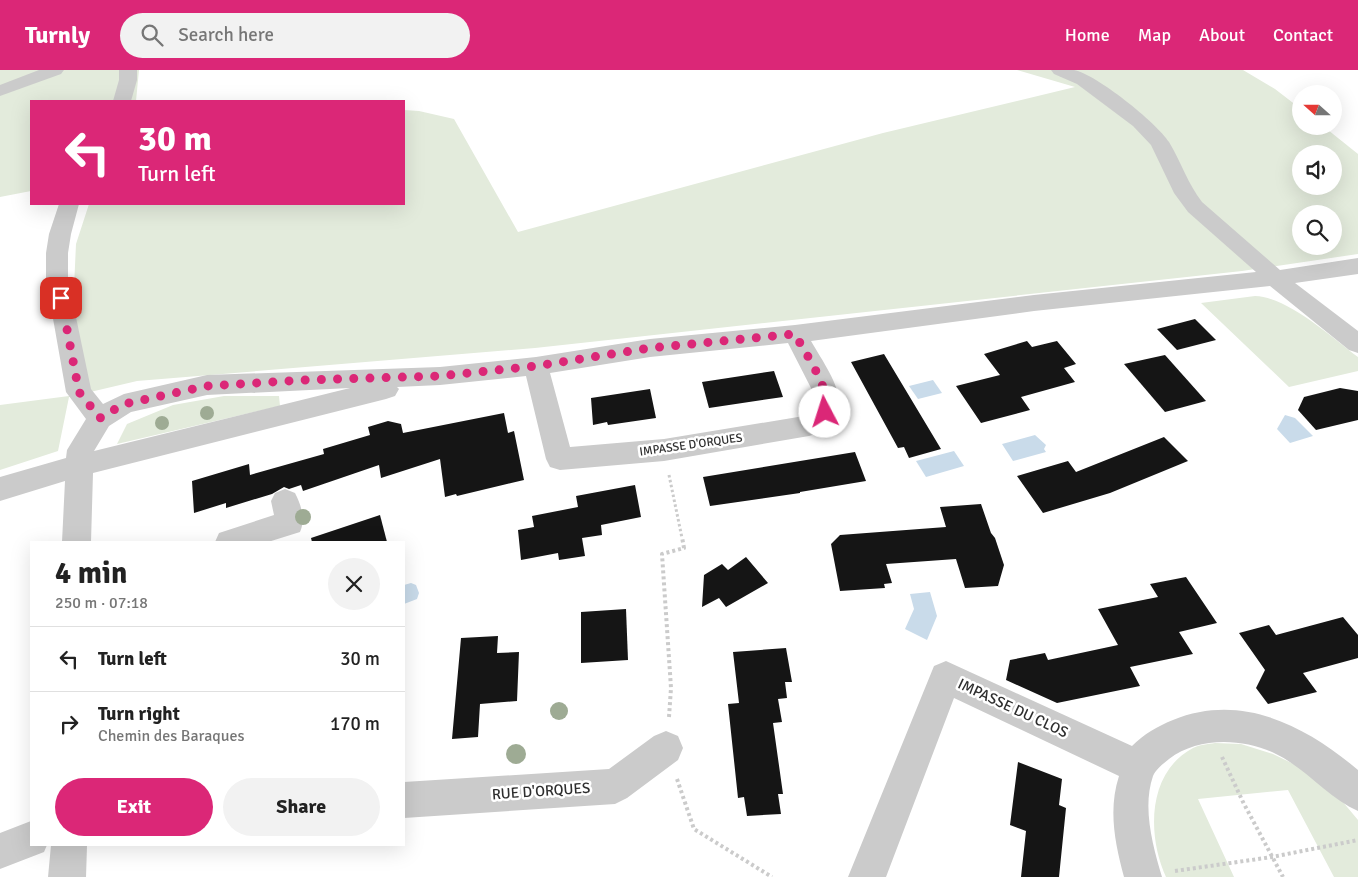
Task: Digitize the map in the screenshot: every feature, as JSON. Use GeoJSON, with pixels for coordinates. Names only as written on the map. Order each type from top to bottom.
{"type":"FeatureCollection","features":[{"type":"Feature","properties":{"kind":"street"},"geometry":{"type":"LineString","coordinates":[[0,91],[55,70]]}},
{"type":"Feature","properties":{"kind":"street"},"geometry":{"type":"LineString","coordinates":[[122,100],[128,80],[128,70]]}},
{"type":"Feature","properties":{"kind":"street"},"geometry":{"type":"LineString","coordinates":[[1060,70],[1083,80],[1115,102],[1155,136],[1184,193],[1195,207],[1304,302],[1358,344]]}},
{"type":"Feature","properties":{"kind":"street"},"geometry":{"type":"LineString","coordinates":[[69,205],[58,244],[58,279],[79,392],[100,418]]}},
{"type":"Feature","properties":{"kind":"street"},"geometry":{"type":"LineString","coordinates":[[77,541],[80,450],[100,418],[124,404],[207,386],[304,380],[440,376],[536,366],[650,348],[795,334],[1044,302],[1277,278],[1358,266]]}},
{"type":"Feature","properties":{"kind":"street","name":"IMPASSE D'ORQUES"},"geometry":{"type":"LineString","coordinates":[[536,366],[560,459],[664,450],[809,426],[819,421],[828,403],[825,392],[795,334]]}},
{"type":"Feature","properties":{"kind":"street"},"geometry":{"type":"LineString","coordinates":[[0,489],[79,465],[440,376]]}},
{"type":"Feature","properties":{"kind":"street"},"geometry":{"type":"LineString","coordinates":[[232,541],[290,522]]}},
{"type":"Feature","properties":{"kind":"street","name":"IMPASSE DU CLOS"},"geometry":{"type":"LineString","coordinates":[[867,877],[946,677],[1138,767]]}},
{"type":"Feature","properties":{"kind":"street"},"geometry":{"type":"LineString","coordinates":[[1143,877],[1132,838],[1131,802],[1138,767],[1154,748],[1178,732],[1207,725],[1244,727],[1284,740],[1325,764],[1358,794]]}},
{"type":"Feature","properties":{"kind":"street","name":"RUE D'ORQUES"},"geometry":{"type":"LineString","coordinates":[[405,800],[615,786],[666,748]]}},
{"type":"Feature","properties":{"kind":"street"},"geometry":{"type":"LineString","coordinates":[[0,851],[30,839]]}},
{"type":"Feature","properties":{"kind":"street"},"geometry":{"type":"LineString","coordinates":[[67,877],[69,846]]}},
{"type":"Feature","properties":{"kind":"path"},"geometry":{"type":"LineString","coordinates":[[664,450],[684,548],[662,554],[671,688],[666,748],[694,829],[772,877]]}},
{"type":"Feature","properties":{"kind":"path"},"geometry":{"type":"LineString","coordinates":[[1207,725],[1243,802],[1283,877]]}},
{"type":"Feature","properties":{"kind":"path"},"geometry":{"type":"LineString","coordinates":[[1143,877],[1272,858],[1358,840]]}},
{"type":"Feature","properties":{"kind":"green space"},"geometry":{"type":"Polygon","coordinates":[[[0,70],[139,70],[136,100],[30,100],[30,191],[0,197],[0,70]]]}},
{"type":"Feature","properties":{"kind":"green space"},"geometry":{"type":"Polygon","coordinates":[[[1017,70],[1243,70],[1275,89],[1292,102],[1292,135],[1334,135],[1358,154],[1358,254],[1242,271],[535,348],[137,381],[69,397],[58,451],[0,470],[0,405],[69,396],[76,244],[89,205],[405,205],[405,110],[419,111],[454,119],[518,232],[883,133],[1075,87],[1017,70]]]}},
{"type":"Feature","properties":{"kind":"green space"},"geometry":{"type":"Polygon","coordinates":[[[1255,296],[1281,303],[1309,319],[1358,357],[1358,371],[1289,387],[1201,303],[1255,296]]]}},
{"type":"Feature","properties":{"kind":"green space"},"geometry":{"type":"Polygon","coordinates":[[[224,396],[279,396],[280,406],[117,444],[127,424],[173,405],[224,396]]]}},
{"type":"Feature","properties":{"kind":"green space"},"geometry":{"type":"Polygon","coordinates":[[[1215,743],[1241,744],[1273,754],[1306,770],[1332,789],[1358,820],[1358,877],[1334,877],[1288,790],[1198,799],[1234,877],[1166,877],[1160,861],[1154,824],[1155,806],[1159,789],[1167,773],[1178,759],[1195,747],[1215,743]]]}},
{"type":"Feature","properties":{"kind":"water"},"geometry":{"type":"Polygon","coordinates":[[[933,380],[942,393],[918,399],[909,386],[933,380]]]}},
{"type":"Feature","properties":{"kind":"water"},"geometry":{"type":"Polygon","coordinates":[[[1285,415],[1295,418],[1313,436],[1290,443],[1277,429],[1285,415]]]}},
{"type":"Feature","properties":{"kind":"water"},"geometry":{"type":"Polygon","coordinates":[[[1035,435],[1046,445],[1044,449],[1046,452],[1013,461],[1002,444],[1035,435]]]}},
{"type":"Feature","properties":{"kind":"water"},"geometry":{"type":"Polygon","coordinates":[[[954,451],[964,466],[926,477],[916,461],[954,451]]]}},
{"type":"Feature","properties":{"kind":"water"},"geometry":{"type":"Polygon","coordinates":[[[411,583],[416,585],[419,593],[417,599],[405,604],[405,585],[411,583]]]}},
{"type":"Feature","properties":{"kind":"water"},"geometry":{"type":"Polygon","coordinates":[[[930,592],[937,616],[927,640],[905,629],[914,609],[910,594],[930,592]]]}},
{"type":"Feature","properties":{"kind":"building"},"geometry":{"type":"Polygon","coordinates":[[[1195,319],[1216,340],[1177,350],[1157,329],[1195,319]]]}},
{"type":"Feature","properties":{"kind":"building"},"geometry":{"type":"Polygon","coordinates":[[[1027,341],[1032,347],[1057,341],[1076,364],[1064,368],[1075,382],[1021,397],[1030,410],[981,423],[956,386],[1000,375],[984,354],[1027,341]]]}},
{"type":"Feature","properties":{"kind":"building"},"geometry":{"type":"Polygon","coordinates":[[[884,354],[941,449],[909,458],[904,447],[898,448],[851,362],[884,354]]]}},
{"type":"Feature","properties":{"kind":"building"},"geometry":{"type":"Polygon","coordinates":[[[1165,355],[1206,401],[1165,412],[1124,364],[1165,355]]]}},
{"type":"Feature","properties":{"kind":"building"},"geometry":{"type":"Polygon","coordinates":[[[774,371],[783,397],[709,408],[702,382],[774,371]]]}},
{"type":"Feature","properties":{"kind":"building"},"geometry":{"type":"Polygon","coordinates":[[[1340,388],[1358,391],[1358,420],[1316,430],[1298,410],[1304,397],[1340,388]]]}},
{"type":"Feature","properties":{"kind":"building"},"geometry":{"type":"Polygon","coordinates":[[[650,389],[656,418],[608,425],[607,422],[593,425],[591,398],[650,389]]]}},
{"type":"Feature","properties":{"kind":"building"},"geometry":{"type":"Polygon","coordinates":[[[504,413],[508,433],[514,431],[524,480],[457,496],[456,494],[445,497],[440,459],[381,478],[379,465],[303,491],[301,485],[289,489],[284,487],[272,494],[226,508],[226,503],[194,513],[192,481],[249,464],[250,475],[324,454],[323,449],[370,435],[368,427],[388,421],[401,424],[403,433],[504,413]]]}},
{"type":"Feature","properties":{"kind":"building"},"geometry":{"type":"Polygon","coordinates":[[[1164,437],[1188,461],[1110,493],[1043,513],[1017,476],[1068,461],[1076,472],[1164,437]]]}},
{"type":"Feature","properties":{"kind":"building"},"geometry":{"type":"Polygon","coordinates":[[[855,452],[866,481],[710,506],[703,477],[855,452]]]}},
{"type":"Feature","properties":{"kind":"building"},"geometry":{"type":"Polygon","coordinates":[[[635,485],[641,517],[601,525],[602,535],[582,538],[585,556],[559,560],[558,553],[521,560],[518,530],[534,527],[532,516],[578,507],[576,496],[635,485]]]}},
{"type":"Feature","properties":{"kind":"building"},"geometry":{"type":"Polygon","coordinates":[[[981,504],[1004,565],[998,586],[965,588],[956,559],[886,564],[892,583],[884,584],[885,588],[840,591],[831,544],[840,535],[946,527],[940,507],[981,504]]]}},
{"type":"Feature","properties":{"kind":"building"},"geometry":{"type":"Polygon","coordinates":[[[380,515],[387,541],[312,541],[311,538],[380,515]]]}},
{"type":"Feature","properties":{"kind":"building"},"geometry":{"type":"Polygon","coordinates":[[[746,557],[768,583],[726,607],[719,598],[702,607],[704,575],[722,564],[728,570],[746,557]]]}},
{"type":"Feature","properties":{"kind":"building"},"geometry":{"type":"Polygon","coordinates":[[[1186,577],[1217,623],[1179,632],[1193,654],[1130,667],[1140,686],[1057,703],[1006,680],[1010,660],[1045,653],[1048,660],[1118,645],[1098,609],[1158,597],[1150,584],[1186,577]]]}},
{"type":"Feature","properties":{"kind":"building"},"geometry":{"type":"Polygon","coordinates":[[[626,609],[628,660],[581,663],[581,612],[626,609]]]}},
{"type":"Feature","properties":{"kind":"building"},"geometry":{"type":"Polygon","coordinates":[[[1343,617],[1358,635],[1358,658],[1303,673],[1317,692],[1268,704],[1256,688],[1265,670],[1239,633],[1269,625],[1276,635],[1343,617]]]}},
{"type":"Feature","properties":{"kind":"building"},"geometry":{"type":"Polygon","coordinates":[[[498,636],[497,653],[519,652],[517,701],[480,704],[478,737],[452,739],[461,638],[498,636]]]}},
{"type":"Feature","properties":{"kind":"building"},"geometry":{"type":"Polygon","coordinates":[[[786,648],[792,682],[785,682],[787,698],[778,699],[782,722],[773,723],[783,794],[778,794],[781,814],[747,816],[744,797],[738,798],[728,704],[739,703],[733,652],[786,648]]]}},
{"type":"Feature","properties":{"kind":"building"},"geometry":{"type":"Polygon","coordinates":[[[1018,762],[1062,779],[1059,805],[1066,808],[1059,877],[1021,877],[1026,831],[1010,825],[1018,762]]]}},
{"type":"Feature","properties":{"kind":"route"},"geometry":{"type":"LineString","coordinates":[[61,298],[79,392],[100,418],[124,404],[207,386],[304,380],[440,376],[536,366],[650,348],[795,334],[825,392],[828,403],[825,412]]}}]}
